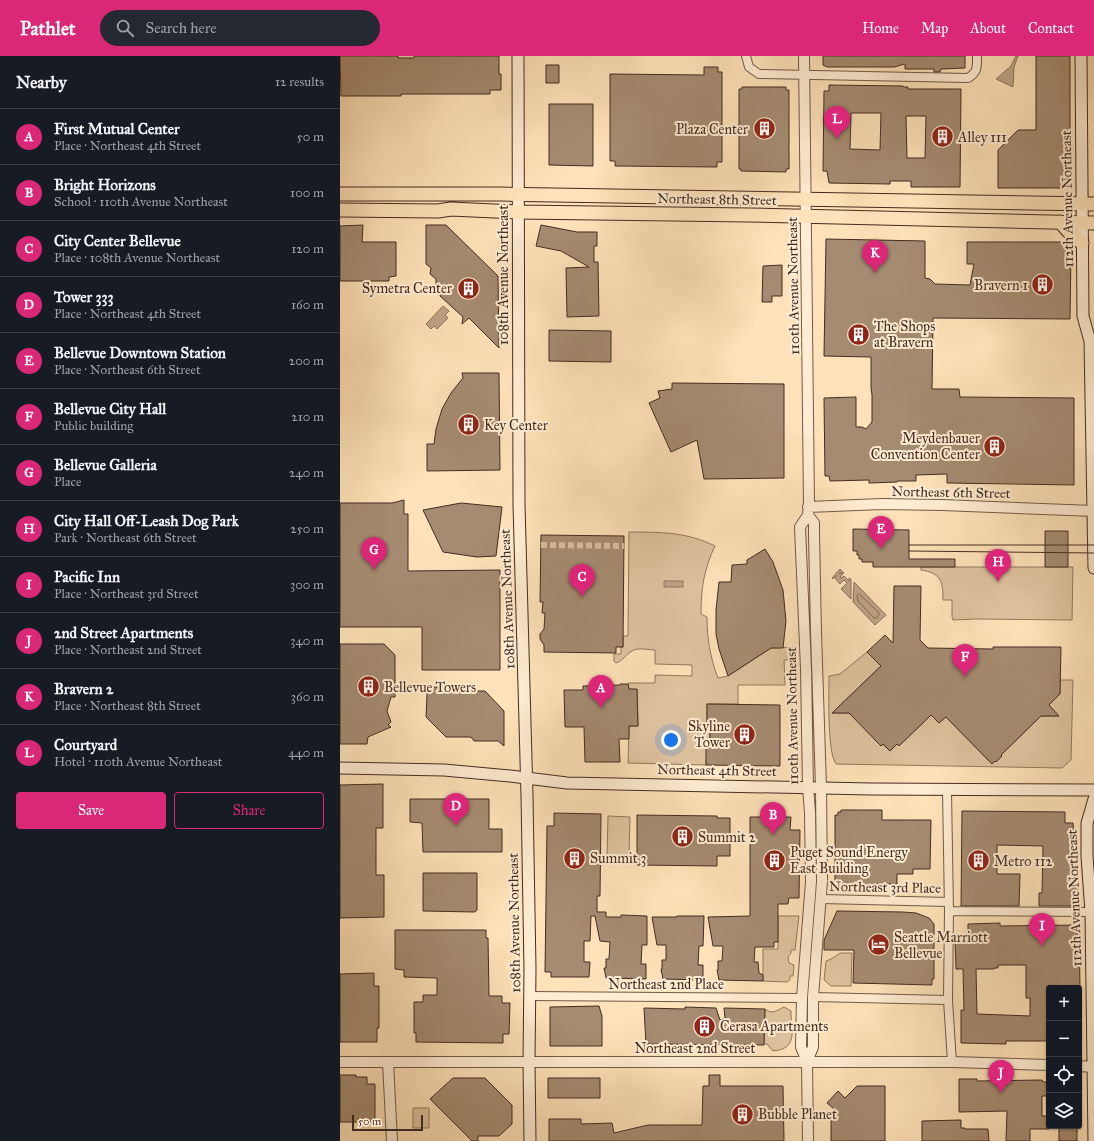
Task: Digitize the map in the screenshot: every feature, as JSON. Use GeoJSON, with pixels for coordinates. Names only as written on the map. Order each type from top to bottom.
{"type":"FeatureCollection","features":[{"type":"Feature","properties":{"kind":"main road","name":"108th Avenue Northeast"},"geometry":{"type":"LineString","coordinates":[[518,56],[519,511],[527,778],[530,1141]]}},
{"type":"Feature","properties":{"kind":"main road","name":"112th Avenue Northeast"},"geometry":{"type":"LineString","coordinates":[[1081,56],[1088,204],[1088,223],[1082,243],[1083,316],[1090,341],[1094,568]]}},
{"type":"Feature","properties":{"kind":"main road","name":"Northeast 8th Street"},"geometry":{"type":"LineString","coordinates":[[340,194],[518,195],[1088,204]]}},
{"type":"Feature","properties":{"kind":"main road","name":"Northeast 8th Street"},"geometry":{"type":"LineString","coordinates":[[340,210],[438,211],[450,209],[518,212],[806,216],[1088,223]]}},
{"type":"Feature","properties":{"kind":"main road"},"geometry":{"type":"LineString","coordinates":[[1060,222],[1082,243]]}},
{"type":"Feature","properties":{"kind":"main road","name":"112th Avenue Northeast"},"geometry":{"type":"LineString","coordinates":[[1090,341],[1094,329]]}},
{"type":"Feature","properties":{"kind":"main road","name":"Northeast 4th Street"},"geometry":{"type":"LineString","coordinates":[[340,768],[444,770],[567,783],[948,790],[1094,790]]}},
{"type":"Feature","properties":{"kind":"main road","name":"112th Avenue Northeast"},"geometry":{"type":"LineString","coordinates":[[1094,798],[1087,823],[1087,856],[1092,937],[1094,1141]]}},
{"type":"Feature","properties":{"kind":"street"},"geometry":{"type":"LineString","coordinates":[[746,56],[749,67],[759,74],[968,78],[974,74],[977,66],[977,56]]}},
{"type":"Feature","properties":{"kind":"street","name":"110th Avenue Northeast"},"geometry":{"type":"LineString","coordinates":[[804,56],[808,335],[808,509],[814,523],[822,881],[813,997],[813,1047],[807,1062]]}},
{"type":"Feature","properties":{"kind":"street","name":"Northeast 6th Street"},"geometry":{"type":"LineString","coordinates":[[808,509],[882,504],[1094,511]]}},
{"type":"Feature","properties":{"kind":"street","name":"110th Avenue Northeast"},"geometry":{"type":"LineString","coordinates":[[808,509],[800,527],[805,644],[811,882],[802,998],[801,1047],[807,1062],[808,1141]]}},
{"type":"Feature","properties":{"kind":"street"},"geometry":{"type":"LineString","coordinates":[[805,644],[811,649],[812,665],[818,669]]}},
{"type":"Feature","properties":{"kind":"street"},"geometry":{"type":"LineString","coordinates":[[948,790],[948,1000],[952,1062]]}},
{"type":"Feature","properties":{"kind":"street","name":"Northeast 3rd Place"},"geometry":{"type":"LineString","coordinates":[[821,899],[949,902]]}},
{"type":"Feature","properties":{"kind":"street"},"geometry":{"type":"LineString","coordinates":[[949,911],[1091,912]]}},
{"type":"Feature","properties":{"kind":"street","name":"Northeast 2nd Place"},"geometry":{"type":"LineString","coordinates":[[530,996],[802,998]]}},
{"type":"Feature","properties":{"kind":"street"},"geometry":{"type":"LineString","coordinates":[[813,997],[948,1000]]}},
{"type":"Feature","properties":{"kind":"street","name":"Northeast 2nd Street"},"geometry":{"type":"LineString","coordinates":[[340,1062],[952,1062],[1046,1065]]}},
{"type":"Feature","properties":{"kind":"street"},"geometry":{"type":"LineString","coordinates":[[388,1062],[392,1141]]}},
{"type":"Feature","properties":{"kind":"street"},"geometry":{"type":"LineString","coordinates":[[1082,1066],[1093,1067]]}},
{"type":"Feature","properties":{"kind":"shaded area"},"geometry":{"type":"Polygon","coordinates":[[[629,532],[684,535],[705,541],[715,546],[708,563],[704,579],[701,614],[707,617],[710,648],[718,678],[728,676],[771,648],[793,647],[793,656],[791,660],[784,660],[785,685],[738,685],[738,704],[707,704],[707,723],[710,723],[710,740],[708,740],[706,765],[628,763],[629,726],[638,726],[637,690],[629,689],[628,683],[655,683],[655,675],[692,676],[692,665],[655,664],[655,650],[634,650],[618,662],[616,663],[614,661],[614,654],[621,654],[621,647],[623,647],[623,636],[628,636],[629,532]]]}},
{"type":"Feature","properties":{"kind":"shaded area"},"geometry":{"type":"Polygon","coordinates":[[[921,567],[1073,567],[1072,620],[953,620],[952,600],[943,600],[940,579],[933,573],[921,570],[921,567]]]}},
{"type":"Feature","properties":{"kind":"shaded area"},"geometry":{"type":"Polygon","coordinates":[[[867,652],[872,657],[875,654],[884,663],[832,713],[849,713],[890,751],[897,744],[899,746],[931,715],[939,723],[944,718],[944,715],[992,764],[995,761],[996,762],[1002,756],[1001,755],[1041,716],[1058,716],[1049,705],[1060,694],[1060,680],[1073,680],[1071,760],[1062,768],[836,764],[831,748],[829,676],[840,674],[867,652]]]}},
{"type":"Feature","properties":{"kind":"shaded area"},"geometry":{"type":"Polygon","coordinates":[[[608,816],[630,817],[629,856],[607,856],[608,816]]]}},
{"type":"Feature","properties":{"kind":"shaded area"},"geometry":{"type":"Polygon","coordinates":[[[778,916],[799,916],[795,950],[791,950],[788,957],[789,963],[794,965],[793,976],[790,976],[790,980],[787,982],[763,981],[763,949],[778,949],[778,916]]]}},
{"type":"Feature","properties":{"kind":"shaded area"},"geometry":{"type":"Polygon","coordinates":[[[840,953],[852,953],[851,986],[831,986],[824,980],[826,961],[840,953]]]}},
{"type":"Feature","properties":{"kind":"shaded area"},"geometry":{"type":"Polygon","coordinates":[[[784,1007],[791,1011],[792,1034],[790,1043],[781,1050],[773,1051],[767,1044],[764,1044],[765,1009],[772,1012],[784,1007]]]}},
{"type":"Feature","properties":{"kind":"shaded area"},"geometry":{"type":"Polygon","coordinates":[[[413,1108],[429,1108],[429,1128],[413,1128],[413,1108]]]}},
{"type":"Feature","properties":{"kind":"water"},"geometry":{"type":"Polygon","coordinates":[[[1016,56],[1018,56],[1014,67],[1013,87],[996,79],[1011,66],[1016,56]]]}},
{"type":"Feature","properties":{"kind":"water"},"geometry":{"type":"Polygon","coordinates":[[[443,306],[449,311],[445,315],[448,318],[437,329],[434,326],[431,329],[426,324],[443,306]]]}},
{"type":"Feature","properties":{"kind":"water"},"geometry":{"type":"Polygon","coordinates":[[[840,569],[844,573],[843,574],[840,572],[839,574],[841,573],[842,575],[840,577],[841,578],[844,576],[849,581],[849,578],[851,579],[851,599],[841,589],[847,583],[844,580],[840,584],[835,578],[837,575],[833,579],[832,578],[840,569]]]}},
{"type":"Feature","properties":{"kind":"water"},"geometry":{"type":"Polygon","coordinates":[[[664,581],[683,581],[683,587],[664,587],[664,581]]]}},
{"type":"Feature","properties":{"kind":"water"},"geometry":{"type":"Polygon","coordinates":[[[854,582],[886,615],[875,625],[853,602],[854,582]]]}},
{"type":"Feature","properties":{"kind":"building"},"geometry":{"type":"Polygon","coordinates":[[[340,56],[398,56],[398,58],[414,58],[414,56],[499,56],[501,90],[490,90],[490,94],[341,96],[340,56]]]}},
{"type":"Feature","properties":{"kind":"building"},"geometry":{"type":"Polygon","coordinates":[[[823,56],[965,56],[965,68],[941,69],[940,72],[934,72],[934,69],[905,69],[905,64],[894,67],[827,67],[823,65],[823,56]]]}},
{"type":"Feature","properties":{"kind":"building"},"geometry":{"type":"Polygon","coordinates":[[[1036,56],[1070,56],[1070,183],[1065,188],[998,188],[998,150],[1018,130],[1036,130],[1036,56]]]}},
{"type":"Feature","properties":{"kind":"building"},"geometry":{"type":"Polygon","coordinates":[[[546,65],[559,65],[559,83],[546,83],[546,65]]]}},
{"type":"Feature","properties":{"kind":"building"},"geometry":{"type":"Polygon","coordinates":[[[704,67],[718,67],[718,72],[722,72],[722,162],[717,162],[717,167],[615,166],[615,161],[610,161],[610,74],[704,75],[704,67]]]}},
{"type":"Feature","properties":{"kind":"building"},"geometry":{"type":"Polygon","coordinates":[[[829,85],[903,86],[908,87],[908,89],[961,89],[960,187],[911,187],[911,181],[890,181],[890,184],[829,183],[827,171],[823,171],[824,91],[829,91],[829,85]],[[851,113],[850,149],[880,150],[881,113],[851,113]],[[906,116],[907,158],[925,158],[926,116],[906,116]]]}},
{"type":"Feature","properties":{"kind":"building","name":"Plaza Center"},"geometry":{"type":"Polygon","coordinates":[[[742,87],[786,87],[786,90],[789,90],[789,169],[786,169],[786,172],[741,171],[741,169],[739,169],[739,89],[742,89],[742,87]]]}},
{"type":"Feature","properties":{"kind":"building"},"geometry":{"type":"Polygon","coordinates":[[[549,104],[593,104],[593,166],[549,165],[549,104]]]}},
{"type":"Feature","properties":{"kind":"building"},"geometry":{"type":"Polygon","coordinates":[[[363,225],[362,242],[396,242],[396,276],[389,277],[389,281],[340,281],[340,226],[363,225]]]}},
{"type":"Feature","properties":{"kind":"building","name":"Symetra Center"},"geometry":{"type":"Polygon","coordinates":[[[426,225],[446,225],[498,276],[499,348],[469,318],[462,324],[463,317],[440,296],[441,290],[436,285],[436,279],[430,274],[431,268],[426,264],[426,225]]]}},
{"type":"Feature","properties":{"kind":"building"},"geometry":{"type":"Polygon","coordinates":[[[541,225],[577,232],[597,232],[597,246],[594,246],[594,262],[598,262],[599,316],[567,317],[566,268],[589,267],[561,251],[536,246],[541,225]]]}},
{"type":"Feature","properties":{"kind":"building"},"geometry":{"type":"Polygon","coordinates":[[[826,239],[925,241],[925,278],[930,279],[935,284],[970,285],[974,264],[967,264],[967,242],[1061,242],[1068,247],[1071,253],[1070,319],[933,318],[932,389],[959,389],[960,397],[1074,398],[1074,485],[947,483],[947,474],[916,475],[916,481],[869,483],[869,480],[830,481],[829,476],[825,476],[824,398],[856,397],[856,427],[866,429],[872,422],[872,395],[871,357],[824,356],[826,239]]]}},
{"type":"Feature","properties":{"kind":"building"},"geometry":{"type":"Polygon","coordinates":[[[782,265],[782,296],[772,296],[772,302],[762,302],[763,266],[782,265]]]}},
{"type":"Feature","properties":{"kind":"building"},"geometry":{"type":"Polygon","coordinates":[[[549,330],[611,331],[611,362],[549,361],[549,330]]]}},
{"type":"Feature","properties":{"kind":"building","name":"Key Center"},"geometry":{"type":"Polygon","coordinates":[[[462,373],[499,373],[500,470],[427,471],[427,444],[434,444],[436,429],[442,409],[451,393],[463,378],[462,373]]]}},
{"type":"Feature","properties":{"kind":"building"},"geometry":{"type":"Polygon","coordinates":[[[672,383],[784,384],[784,478],[704,479],[697,440],[671,452],[649,403],[660,398],[658,391],[672,389],[672,383]]]}},
{"type":"Feature","properties":{"kind":"building"},"geometry":{"type":"Polygon","coordinates":[[[404,500],[404,514],[408,514],[408,571],[500,570],[500,670],[422,670],[422,627],[340,627],[340,503],[392,503],[404,500]]]}},
{"type":"Feature","properties":{"kind":"building"},"geometry":{"type":"Polygon","coordinates":[[[461,503],[502,507],[496,556],[477,557],[443,552],[423,510],[461,503]]]}},
{"type":"Feature","properties":{"kind":"building"},"geometry":{"type":"Polygon","coordinates":[[[853,529],[909,530],[909,559],[955,559],[955,567],[873,567],[873,562],[862,562],[862,559],[859,559],[859,555],[857,555],[857,551],[853,551],[853,529]]]}},
{"type":"Feature","properties":{"kind":"building"},"geometry":{"type":"Polygon","coordinates":[[[1045,531],[1068,531],[1068,567],[1045,567],[1045,531]]]}},
{"type":"Feature","properties":{"kind":"building"},"geometry":{"type":"Polygon","coordinates":[[[541,535],[624,536],[623,647],[616,647],[616,653],[544,652],[544,645],[540,639],[540,634],[544,629],[545,613],[542,613],[543,602],[540,602],[541,535]]]}},
{"type":"Feature","properties":{"kind":"building"},"geometry":{"type":"Polygon","coordinates":[[[765,549],[773,562],[783,590],[786,621],[783,648],[771,648],[728,676],[719,649],[716,634],[716,610],[719,582],[731,582],[732,565],[747,564],[747,560],[765,549]]]}},
{"type":"Feature","properties":{"kind":"building"},"geometry":{"type":"Polygon","coordinates":[[[894,586],[921,586],[920,640],[928,648],[993,649],[993,647],[1061,647],[1060,694],[1049,705],[1059,716],[1041,716],[1001,755],[1002,756],[996,762],[995,761],[992,764],[946,717],[939,723],[931,715],[899,746],[897,744],[890,751],[883,744],[881,746],[849,713],[832,713],[881,666],[867,652],[885,635],[893,643],[894,586]]]}},
{"type":"Feature","properties":{"kind":"building","name":"Bellevue Towers"},"geometry":{"type":"Polygon","coordinates":[[[340,644],[384,644],[395,655],[395,697],[391,697],[387,711],[391,722],[388,725],[391,727],[368,737],[367,744],[340,744],[340,644]]]}},
{"type":"Feature","properties":{"kind":"building"},"geometry":{"type":"Polygon","coordinates":[[[628,684],[629,689],[637,689],[638,726],[629,726],[629,739],[619,739],[620,762],[585,762],[584,727],[565,727],[564,690],[583,690],[583,686],[628,684]]]}},
{"type":"Feature","properties":{"kind":"building"},"geometry":{"type":"Polygon","coordinates":[[[421,687],[454,687],[458,691],[485,691],[504,711],[504,746],[498,741],[474,741],[471,737],[446,737],[426,717],[427,694],[421,687]]]}},
{"type":"Feature","properties":{"kind":"building","name":"Skyline Tower"},"geometry":{"type":"Polygon","coordinates":[[[707,704],[780,705],[780,766],[706,765],[706,746],[708,746],[708,740],[710,740],[710,723],[707,723],[707,704]]]}},
{"type":"Feature","properties":{"kind":"building"},"geometry":{"type":"Polygon","coordinates":[[[383,784],[383,828],[376,828],[376,875],[384,875],[384,917],[340,918],[340,785],[383,784]]]}},
{"type":"Feature","properties":{"kind":"building"},"geometry":{"type":"Polygon","coordinates":[[[410,799],[489,799],[489,829],[502,829],[502,852],[423,852],[422,823],[410,822],[410,799]]]}},
{"type":"Feature","properties":{"kind":"building"},"geometry":{"type":"Polygon","coordinates":[[[841,810],[882,810],[882,820],[931,820],[930,869],[913,869],[913,874],[897,874],[897,884],[877,884],[877,886],[840,886],[840,884],[837,884],[837,881],[835,881],[835,815],[838,815],[838,812],[841,812],[841,810]]]}},
{"type":"Feature","properties":{"kind":"building","name":"Metro 112"},"geometry":{"type":"Polygon","coordinates":[[[962,811],[1065,812],[1065,823],[1073,823],[1079,904],[1076,904],[1076,906],[1039,906],[1039,893],[1042,893],[1043,846],[997,845],[997,874],[1020,874],[1019,906],[961,906],[962,811]]]}},
{"type":"Feature","properties":{"kind":"building"},"geometry":{"type":"Polygon","coordinates":[[[554,813],[601,814],[600,896],[597,896],[597,912],[606,912],[606,917],[621,917],[621,915],[647,916],[647,945],[642,945],[641,964],[646,964],[646,979],[606,978],[604,968],[606,968],[606,959],[609,959],[610,942],[600,941],[595,916],[591,916],[590,941],[584,941],[584,962],[590,962],[589,977],[551,977],[551,972],[545,972],[547,826],[554,826],[554,813]]]}},
{"type":"Feature","properties":{"kind":"building","name":"Summit 2"},"geometry":{"type":"Polygon","coordinates":[[[637,815],[717,816],[717,818],[730,818],[730,856],[717,856],[717,866],[637,865],[637,815]]]}},
{"type":"Feature","properties":{"kind":"building"},"geometry":{"type":"Polygon","coordinates":[[[750,817],[791,817],[790,830],[800,830],[799,898],[789,898],[788,904],[778,904],[778,942],[774,942],[774,947],[755,947],[754,962],[758,962],[759,973],[763,975],[763,981],[719,980],[717,970],[718,961],[722,961],[723,946],[713,946],[708,917],[750,916],[750,817]]]}},
{"type":"Feature","properties":{"kind":"building"},"geometry":{"type":"Polygon","coordinates":[[[423,873],[477,873],[477,910],[475,912],[423,911],[423,873]]]}},
{"type":"Feature","properties":{"kind":"building","name":"Seattle Marriott Bellevue"},"geometry":{"type":"Polygon","coordinates":[[[837,911],[903,912],[916,913],[929,918],[934,924],[934,979],[932,979],[932,985],[853,983],[854,950],[824,950],[824,940],[837,911]]]}},
{"type":"Feature","properties":{"kind":"building"},"geometry":{"type":"Polygon","coordinates":[[[704,916],[703,946],[699,946],[698,965],[703,965],[703,980],[663,979],[661,969],[662,960],[666,960],[666,945],[657,945],[652,917],[704,916]]]}},
{"type":"Feature","properties":{"kind":"building"},"geometry":{"type":"Polygon","coordinates":[[[1000,923],[1000,926],[1079,925],[1080,985],[1046,985],[1046,1041],[1006,1041],[1006,1044],[961,1043],[961,1010],[964,1010],[963,969],[956,969],[955,940],[968,940],[968,924],[1000,923]],[[998,965],[998,968],[994,969],[976,969],[977,1014],[1030,1016],[1030,998],[1026,998],[1026,965],[998,965]]]}},
{"type":"Feature","properties":{"kind":"building"},"geometry":{"type":"Polygon","coordinates":[[[395,930],[486,930],[486,938],[488,938],[489,996],[502,996],[502,1003],[510,1003],[509,1034],[503,1034],[503,1043],[416,1042],[416,1033],[414,1033],[414,1002],[423,1002],[423,995],[437,995],[437,978],[404,977],[404,970],[395,969],[395,930]]]}},
{"type":"Feature","properties":{"kind":"building"},"geometry":{"type":"Polygon","coordinates":[[[374,973],[374,986],[379,986],[379,1028],[377,1028],[377,1042],[340,1042],[340,974],[374,973]]]}},
{"type":"Feature","properties":{"kind":"building"},"geometry":{"type":"Polygon","coordinates":[[[599,1006],[602,1016],[602,1046],[550,1046],[550,1007],[599,1006]]]}},
{"type":"Feature","properties":{"kind":"building","name":"Cerasa Apartments"},"geometry":{"type":"Polygon","coordinates":[[[685,1007],[716,1008],[720,1020],[725,1018],[724,1008],[765,1009],[764,1045],[646,1044],[644,1008],[685,1009],[685,1007]]]}},
{"type":"Feature","properties":{"kind":"building"},"geometry":{"type":"Polygon","coordinates":[[[340,1075],[367,1077],[367,1084],[375,1084],[375,1122],[340,1122],[340,1075]]]}},
{"type":"Feature","properties":{"kind":"building","name":"Bubble Planet"},"geometry":{"type":"Polygon","coordinates":[[[709,1075],[720,1075],[720,1086],[783,1086],[784,1141],[549,1141],[549,1119],[581,1119],[581,1124],[612,1123],[614,1133],[648,1125],[702,1125],[703,1086],[709,1086],[709,1075]]]}},
{"type":"Feature","properties":{"kind":"building"},"geometry":{"type":"Polygon","coordinates":[[[453,1078],[485,1078],[512,1105],[512,1124],[499,1136],[478,1136],[478,1141],[472,1141],[430,1099],[453,1078]]]}},
{"type":"Feature","properties":{"kind":"building"},"geometry":{"type":"Polygon","coordinates":[[[548,1078],[600,1078],[600,1098],[548,1098],[548,1078]]]}},
{"type":"Feature","properties":{"kind":"building"},"geometry":{"type":"Polygon","coordinates":[[[959,1079],[977,1079],[977,1081],[1042,1080],[1043,1082],[1046,1082],[1046,1096],[1042,1096],[1042,1116],[1046,1116],[1046,1129],[1030,1129],[1030,1141],[1006,1141],[1007,1111],[959,1112],[959,1079]]]}},
{"type":"Feature","properties":{"kind":"building"},"geometry":{"type":"Polygon","coordinates":[[[857,1086],[885,1086],[885,1141],[831,1141],[831,1113],[834,1109],[827,1103],[838,1091],[845,1098],[857,1086]]]}},
{"type":"Feature","properties":{"kind":"building"},"geometry":{"type":"Polygon","coordinates":[[[961,1120],[961,1128],[988,1129],[989,1141],[922,1141],[922,1121],[961,1120]]]}},
{"type":"Feature","properties":{"kind":"building"},"geometry":{"type":"Polygon","coordinates":[[[1059,1129],[1077,1129],[1077,1141],[1059,1141],[1059,1129]]]}},
{"type":"Feature","properties":{"kind":"tunnel"},"geometry":{"type":"LineString","coordinates":[[541,545],[624,546]]}},
{"type":"Feature","properties":{"kind":"tram line"},"geometry":{"type":"LineString","coordinates":[[909,545],[1094,545]]}},
{"type":"Feature","properties":{"kind":"tram line"},"geometry":{"type":"LineString","coordinates":[[909,551],[1094,553]]}},
{"type":"Feature","properties":{"kind":"place","name":"Plaza Center"},"geometry":{"type":"Point","coordinates":[764,129]}},
{"type":"Feature","properties":{"kind":"place","name":"Alley 111"},"geometry":{"type":"Point","coordinates":[943,137]}},
{"type":"Feature","properties":{"kind":"place","name":"Courtyard"},"geometry":{"type":"Point","coordinates":[837,139]}},
{"type":"Feature","properties":{"kind":"place","name":"Bravern 2"},"geometry":{"type":"Point","coordinates":[875,273]}},
{"type":"Feature","properties":{"kind":"place","name":"Bravern 1"},"geometry":{"type":"Point","coordinates":[1043,285]}},
{"type":"Feature","properties":{"kind":"place","name":"Symetra Center"},"geometry":{"type":"Point","coordinates":[468,288]}},
{"type":"Feature","properties":{"kind":"place","name":"The Shops at Bravern"},"geometry":{"type":"Point","coordinates":[858,334]}},
{"type":"Feature","properties":{"kind":"place","name":"Key Center"},"geometry":{"type":"Point","coordinates":[468,425]}},
{"type":"Feature","properties":{"kind":"place","name":"Meydenbauer Convention Center"},"geometry":{"type":"Point","coordinates":[995,446]}},
{"type":"Feature","properties":{"kind":"place","name":"Bellevue Downtown Station"},"geometry":{"type":"Point","coordinates":[881,549]}},
{"type":"Feature","properties":{"kind":"place","name":"Bellevue Galleria"},"geometry":{"type":"Point","coordinates":[374,570]}},
{"type":"Feature","properties":{"kind":"place","name":"City Hall Off-Leash Dog Park"},"geometry":{"type":"Point","coordinates":[998,582]}},
{"type":"Feature","properties":{"kind":"place","name":"City Center Bellevue"},"geometry":{"type":"Point","coordinates":[582,597]}},
{"type":"Feature","properties":{"kind":"place","name":"Bellevue City Hall"},"geometry":{"type":"Point","coordinates":[965,677]}},
{"type":"Feature","properties":{"kind":"place","name":"Bellevue Towers"},"geometry":{"type":"Point","coordinates":[368,687]}},
{"type":"Feature","properties":{"kind":"place","name":"First Mutual Center"},"geometry":{"type":"Point","coordinates":[601,708]}},
{"type":"Feature","properties":{"kind":"place","name":"Skyline Tower"},"geometry":{"type":"Point","coordinates":[745,734]}},
{"type":"Feature","properties":{"kind":"place","name":"Tower 333"},"geometry":{"type":"Point","coordinates":[456,826]}},
{"type":"Feature","properties":{"kind":"place","name":"Bright Horizons"},"geometry":{"type":"Point","coordinates":[773,835]}},
{"type":"Feature","properties":{"kind":"place","name":"Summit 2"},"geometry":{"type":"Point","coordinates":[683,837]}},
{"type":"Feature","properties":{"kind":"place","name":"Summit 3"},"geometry":{"type":"Point","coordinates":[574,858]}},
{"type":"Feature","properties":{"kind":"place","name":"Puget Sound Energy East Building"},"geometry":{"type":"Point","coordinates":[775,860]}},
{"type":"Feature","properties":{"kind":"place","name":"Metro 112"},"geometry":{"type":"Point","coordinates":[979,861]}},
{"type":"Feature","properties":{"kind":"place","name":"Seattle Marriott Bellevue"},"geometry":{"type":"Point","coordinates":[879,945]}},
{"type":"Feature","properties":{"kind":"place","name":"Pacific Inn"},"geometry":{"type":"Point","coordinates":[1042,946]}},
{"type":"Feature","properties":{"kind":"place","name":"Cerasa Apartments"},"geometry":{"type":"Point","coordinates":[705,1026]}},
{"type":"Feature","properties":{"kind":"place","name":"2nd Street Apartments"},"geometry":{"type":"Point","coordinates":[1001,1093]}},
{"type":"Feature","properties":{"kind":"place","name":"Bubble Planet"},"geometry":{"type":"Point","coordinates":[743,1114]}}]}
